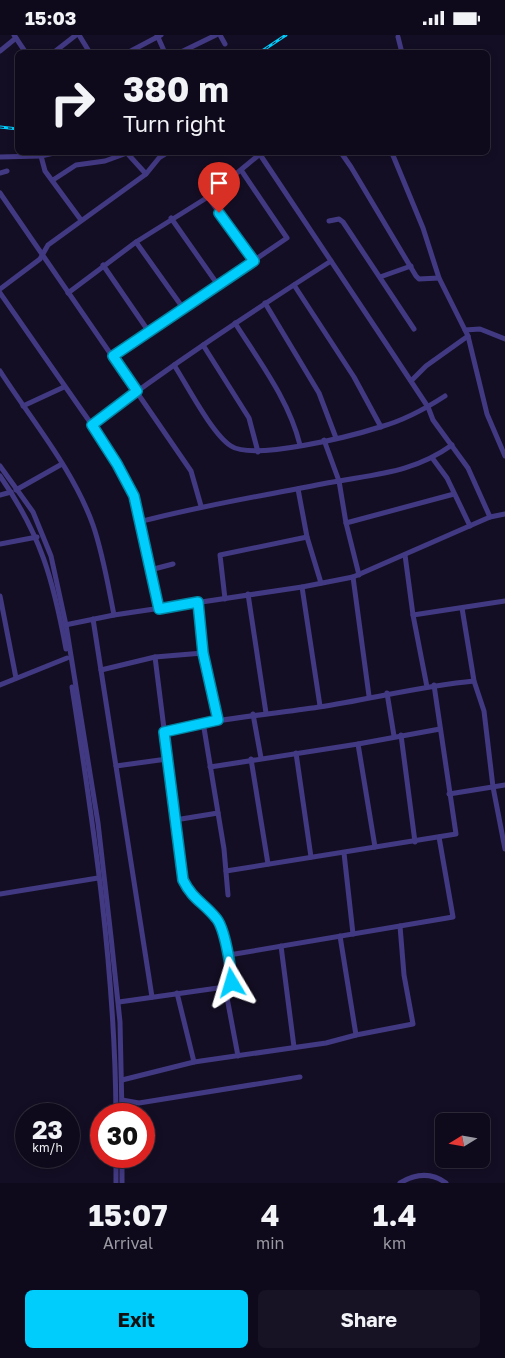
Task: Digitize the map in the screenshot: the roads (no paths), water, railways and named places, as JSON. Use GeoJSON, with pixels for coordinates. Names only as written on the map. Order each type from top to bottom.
{"type":"FeatureCollection","features":[{"type":"Feature","properties":{"kind":"street"},"geometry":{"type":"LineString","coordinates":[[132,50],[159,35],[164,50]]}},
{"type":"Feature","properties":{"kind":"street"},"geometry":{"type":"LineString","coordinates":[[186,50],[218,35],[225,44]]}},
{"type":"Feature","properties":{"kind":"street"},"geometry":{"type":"LineString","coordinates":[[58,50],[80,36],[88,50]]}},
{"type":"Feature","properties":{"kind":"street"},"geometry":{"type":"LineString","coordinates":[[0,51],[15,37],[24,50]]}},
{"type":"Feature","properties":{"kind":"street"},"geometry":{"type":"LineString","coordinates":[[398,37],[401,50]]}},
{"type":"Feature","properties":{"kind":"street"},"geometry":{"type":"LineString","coordinates":[[0,157],[45,155]]}},
{"type":"Feature","properties":{"kind":"street"},"geometry":{"type":"LineString","coordinates":[[52,180],[76,165],[104,161],[121,155]]}},
{"type":"Feature","properties":{"kind":"street"},"geometry":{"type":"LineString","coordinates":[[129,155],[146,174]]}},
{"type":"Feature","properties":{"kind":"street"},"geometry":{"type":"LineString","coordinates":[[0,289],[42,256],[48,245],[81,219],[146,174],[164,155]]}},
{"type":"Feature","properties":{"kind":"street"},"geometry":{"type":"LineString","coordinates":[[68,293],[102,265],[171,218],[208,197],[258,155]]}},
{"type":"Feature","properties":{"kind":"street"},"geometry":{"type":"LineString","coordinates":[[261,155],[428,407],[433,420],[468,468],[490,517]]}},
{"type":"Feature","properties":{"kind":"street"},"geometry":{"type":"LineString","coordinates":[[342,155],[419,279],[439,278]]}},
{"type":"Feature","properties":{"kind":"street"},"geometry":{"type":"LineString","coordinates":[[393,155],[423,228],[439,278],[468,336],[487,414],[505,456]]}},
{"type":"Feature","properties":{"kind":"street"},"geometry":{"type":"LineString","coordinates":[[41,156],[45,171],[81,219]]}},
{"type":"Feature","properties":{"kind":"street"},"geometry":{"type":"LineString","coordinates":[[113,356],[287,238],[240,170]]}},
{"type":"Feature","properties":{"kind":"street"},"geometry":{"type":"LineString","coordinates":[[0,173],[7,171]]}},
{"type":"Feature","properties":{"kind":"street"},"geometry":{"type":"LineString","coordinates":[[0,193],[191,471],[201,506]]}},
{"type":"Feature","properties":{"kind":"street"},"geometry":{"type":"LineString","coordinates":[[208,197],[254,261]]}},
{"type":"Feature","properties":{"kind":"street"},"geometry":{"type":"LineString","coordinates":[[171,218],[218,285]]}},
{"type":"Feature","properties":{"kind":"street"},"geometry":{"type":"LineString","coordinates":[[329,221],[339,219],[343,222],[414,329]]}},
{"type":"Feature","properties":{"kind":"street"},"geometry":{"type":"LineString","coordinates":[[136,242],[183,308]]}},
{"type":"Feature","properties":{"kind":"street"},"geometry":{"type":"LineString","coordinates":[[92,425],[137,391],[235,323],[331,261]]}},
{"type":"Feature","properties":{"kind":"street"},"geometry":{"type":"LineString","coordinates":[[102,265],[149,331]]}},
{"type":"Feature","properties":{"kind":"street"},"geometry":{"type":"LineString","coordinates":[[380,277],[410,266]]}},
{"type":"Feature","properties":{"kind":"street"},"geometry":{"type":"LineString","coordinates":[[294,285],[354,377],[381,427]]}},
{"type":"Feature","properties":{"kind":"street"},"geometry":{"type":"LineString","coordinates":[[0,293],[92,425],[117,464],[134,496],[159,609]]}},
{"type":"Feature","properties":{"kind":"street"},"geometry":{"type":"LineString","coordinates":[[265,303],[319,393],[336,438]]}},
{"type":"Feature","properties":{"kind":"street"},"geometry":{"type":"LineString","coordinates":[[235,323],[286,406],[295,424],[300,445]]}},
{"type":"Feature","properties":{"kind":"street"},"geometry":{"type":"LineString","coordinates":[[465,330],[480,329],[505,339]]}},
{"type":"Feature","properties":{"kind":"street"},"geometry":{"type":"LineString","coordinates":[[411,381],[426,366],[468,336]]}},
{"type":"Feature","properties":{"kind":"street"},"geometry":{"type":"LineString","coordinates":[[203,345],[249,418],[258,452]]}},
{"type":"Feature","properties":{"kind":"street"},"geometry":{"type":"LineString","coordinates":[[174,365],[220,435],[231,446],[241,451],[258,452],[300,445],[381,427],[428,407],[444,395]]}},
{"type":"Feature","properties":{"kind":"street"},"geometry":{"type":"LineString","coordinates":[[0,371],[62,464],[83,502],[93,526],[114,615]]}},
{"type":"Feature","properties":{"kind":"street"},"geometry":{"type":"LineString","coordinates":[[23,406],[64,387]]}},
{"type":"Feature","properties":{"kind":"street"},"geometry":{"type":"LineString","coordinates":[[324,440],[339,481],[356,576],[369,696]]}},
{"type":"Feature","properties":{"kind":"street"},"geometry":{"type":"LineString","coordinates":[[139,522],[201,506],[398,471],[433,459],[452,445]]}},
{"type":"Feature","properties":{"kind":"street"},"geometry":{"type":"LineString","coordinates":[[433,459],[447,478],[470,526]]}},
{"type":"Feature","properties":{"kind":"street"},"geometry":{"type":"LineString","coordinates":[[0,495],[14,491],[62,464]]}},
{"type":"Feature","properties":{"kind":"street"},"geometry":{"type":"LineString","coordinates":[[0,466],[36,537],[49,570],[64,625],[67,658],[89,794],[114,1003],[116,1103]]}},
{"type":"Feature","properties":{"kind":"street"},"geometry":{"type":"LineString","coordinates":[[0,476],[33,513],[51,556],[98,823],[119,1003],[122,1100],[139,1103],[300,1077]]}},
{"type":"Feature","properties":{"kind":"street"},"geometry":{"type":"LineString","coordinates":[[298,489],[307,537],[321,583]]}},
{"type":"Feature","properties":{"kind":"street"},"geometry":{"type":"LineString","coordinates":[[346,523],[454,494]]}},
{"type":"Feature","properties":{"kind":"street"},"geometry":{"type":"LineString","coordinates":[[64,625],[114,615],[302,587],[356,576],[490,517],[505,514]]}},
{"type":"Feature","properties":{"kind":"street"},"geometry":{"type":"LineString","coordinates":[[0,544],[36,537]]}},
{"type":"Feature","properties":{"kind":"street"},"geometry":{"type":"LineString","coordinates":[[225,599],[220,555],[307,537]]}},
{"type":"Feature","properties":{"kind":"street"},"geometry":{"type":"LineString","coordinates":[[405,555],[412,615],[427,687]]}},
{"type":"Feature","properties":{"kind":"street"},"geometry":{"type":"LineString","coordinates":[[150,570],[173,564]]}},
{"type":"Feature","properties":{"kind":"street"},"geometry":{"type":"LineString","coordinates":[[302,587],[320,707]]}},
{"type":"Feature","properties":{"kind":"street"},"geometry":{"type":"LineString","coordinates":[[248,594],[266,713]]}},
{"type":"Feature","properties":{"kind":"street"},"geometry":{"type":"LineString","coordinates":[[0,596],[16,678]]}},
{"type":"Feature","properties":{"kind":"street"},"geometry":{"type":"LineString","coordinates":[[412,615],[462,609],[505,601]]}},
{"type":"Feature","properties":{"kind":"street"},"geometry":{"type":"LineString","coordinates":[[198,602],[203,653],[218,720]]}},
{"type":"Feature","properties":{"kind":"street"},"geometry":{"type":"LineString","coordinates":[[462,609],[474,681],[484,711],[493,787],[505,849]]}},
{"type":"Feature","properties":{"kind":"street"},"geometry":{"type":"LineString","coordinates":[[93,619],[152,997]]}},
{"type":"Feature","properties":{"kind":"street"},"geometry":{"type":"LineString","coordinates":[[101,670],[155,657],[203,653]]}},
{"type":"Feature","properties":{"kind":"street"},"geometry":{"type":"LineString","coordinates":[[119,1003],[225,987],[232,983],[229,955],[218,919],[191,895],[183,880],[155,657]]}},
{"type":"Feature","properties":{"kind":"street"},"geometry":{"type":"LineString","coordinates":[[0,685],[67,658]]}},
{"type":"Feature","properties":{"kind":"street"},"geometry":{"type":"LineString","coordinates":[[164,732],[203,722],[253,714],[320,707],[369,696],[434,685],[474,681]]}},
{"type":"Feature","properties":{"kind":"street"},"geometry":{"type":"LineString","coordinates":[[226,871],[456,834],[434,685]]}},
{"type":"Feature","properties":{"kind":"street"},"geometry":{"type":"LineString","coordinates":[[387,693],[394,737]]}},
{"type":"Feature","properties":{"kind":"street"},"geometry":{"type":"LineString","coordinates":[[253,714],[261,759]]}},
{"type":"Feature","properties":{"kind":"street"},"geometry":{"type":"LineString","coordinates":[[203,722],[218,813],[228,895]]}},
{"type":"Feature","properties":{"kind":"street"},"geometry":{"type":"LineString","coordinates":[[210,767],[440,729]]}},
{"type":"Feature","properties":{"kind":"street"},"geometry":{"type":"LineString","coordinates":[[401,735],[415,842]]}},
{"type":"Feature","properties":{"kind":"street"},"geometry":{"type":"LineString","coordinates":[[358,744],[375,847]]}},
{"type":"Feature","properties":{"kind":"street"},"geometry":{"type":"LineString","coordinates":[[296,753],[311,857]]}},
{"type":"Feature","properties":{"kind":"street"},"geometry":{"type":"LineString","coordinates":[[116,766],[167,759]]}},
{"type":"Feature","properties":{"kind":"street"},"geometry":{"type":"LineString","coordinates":[[251,759],[268,864]]}},
{"type":"Feature","properties":{"kind":"street"},"geometry":{"type":"LineString","coordinates":[[449,794],[505,785]]}},
{"type":"Feature","properties":{"kind":"street"},"geometry":{"type":"LineString","coordinates":[[176,820],[218,813]]}},
{"type":"Feature","properties":{"kind":"street"},"geometry":{"type":"LineString","coordinates":[[229,955],[453,917],[439,837]]}},
{"type":"Feature","properties":{"kind":"street"},"geometry":{"type":"LineString","coordinates":[[344,853],[353,933]]}},
{"type":"Feature","properties":{"kind":"street"},"geometry":{"type":"LineString","coordinates":[[0,895],[98,877]]}},
{"type":"Feature","properties":{"kind":"street"},"geometry":{"type":"LineString","coordinates":[[122,1080],[194,1062],[326,1043],[413,1024],[404,975],[400,926]]}},
{"type":"Feature","properties":{"kind":"street"},"geometry":{"type":"LineString","coordinates":[[340,936],[356,1035]]}},
{"type":"Feature","properties":{"kind":"street"},"geometry":{"type":"LineString","coordinates":[[281,946],[294,1047]]}},
{"type":"Feature","properties":{"kind":"street"},"geometry":{"type":"LineString","coordinates":[[225,987],[238,1056]]}},
{"type":"Feature","properties":{"kind":"street"},"geometry":{"type":"LineString","coordinates":[[176,993],[194,1062]]}},
{"type":"Feature","properties":{"kind":"street"},"geometry":{"type":"LineString","coordinates":[[116,1168],[116,1183]]}},
{"type":"Feature","properties":{"kind":"street"},"geometry":{"type":"LineString","coordinates":[[122,1168],[122,1183]]}},
{"type":"Feature","properties":{"kind":"street"},"geometry":{"type":"LineString","coordinates":[[400,1183],[424,1175],[433,1175],[446,1183]]}},
{"type":"Feature","properties":{"kind":"railway"},"geometry":{"type":"LineString","coordinates":[[264,50],[286,35]]}},
{"type":"Feature","properties":{"kind":"railway"},"geometry":{"type":"LineString","coordinates":[[0,127],[15,129]]}}]}
